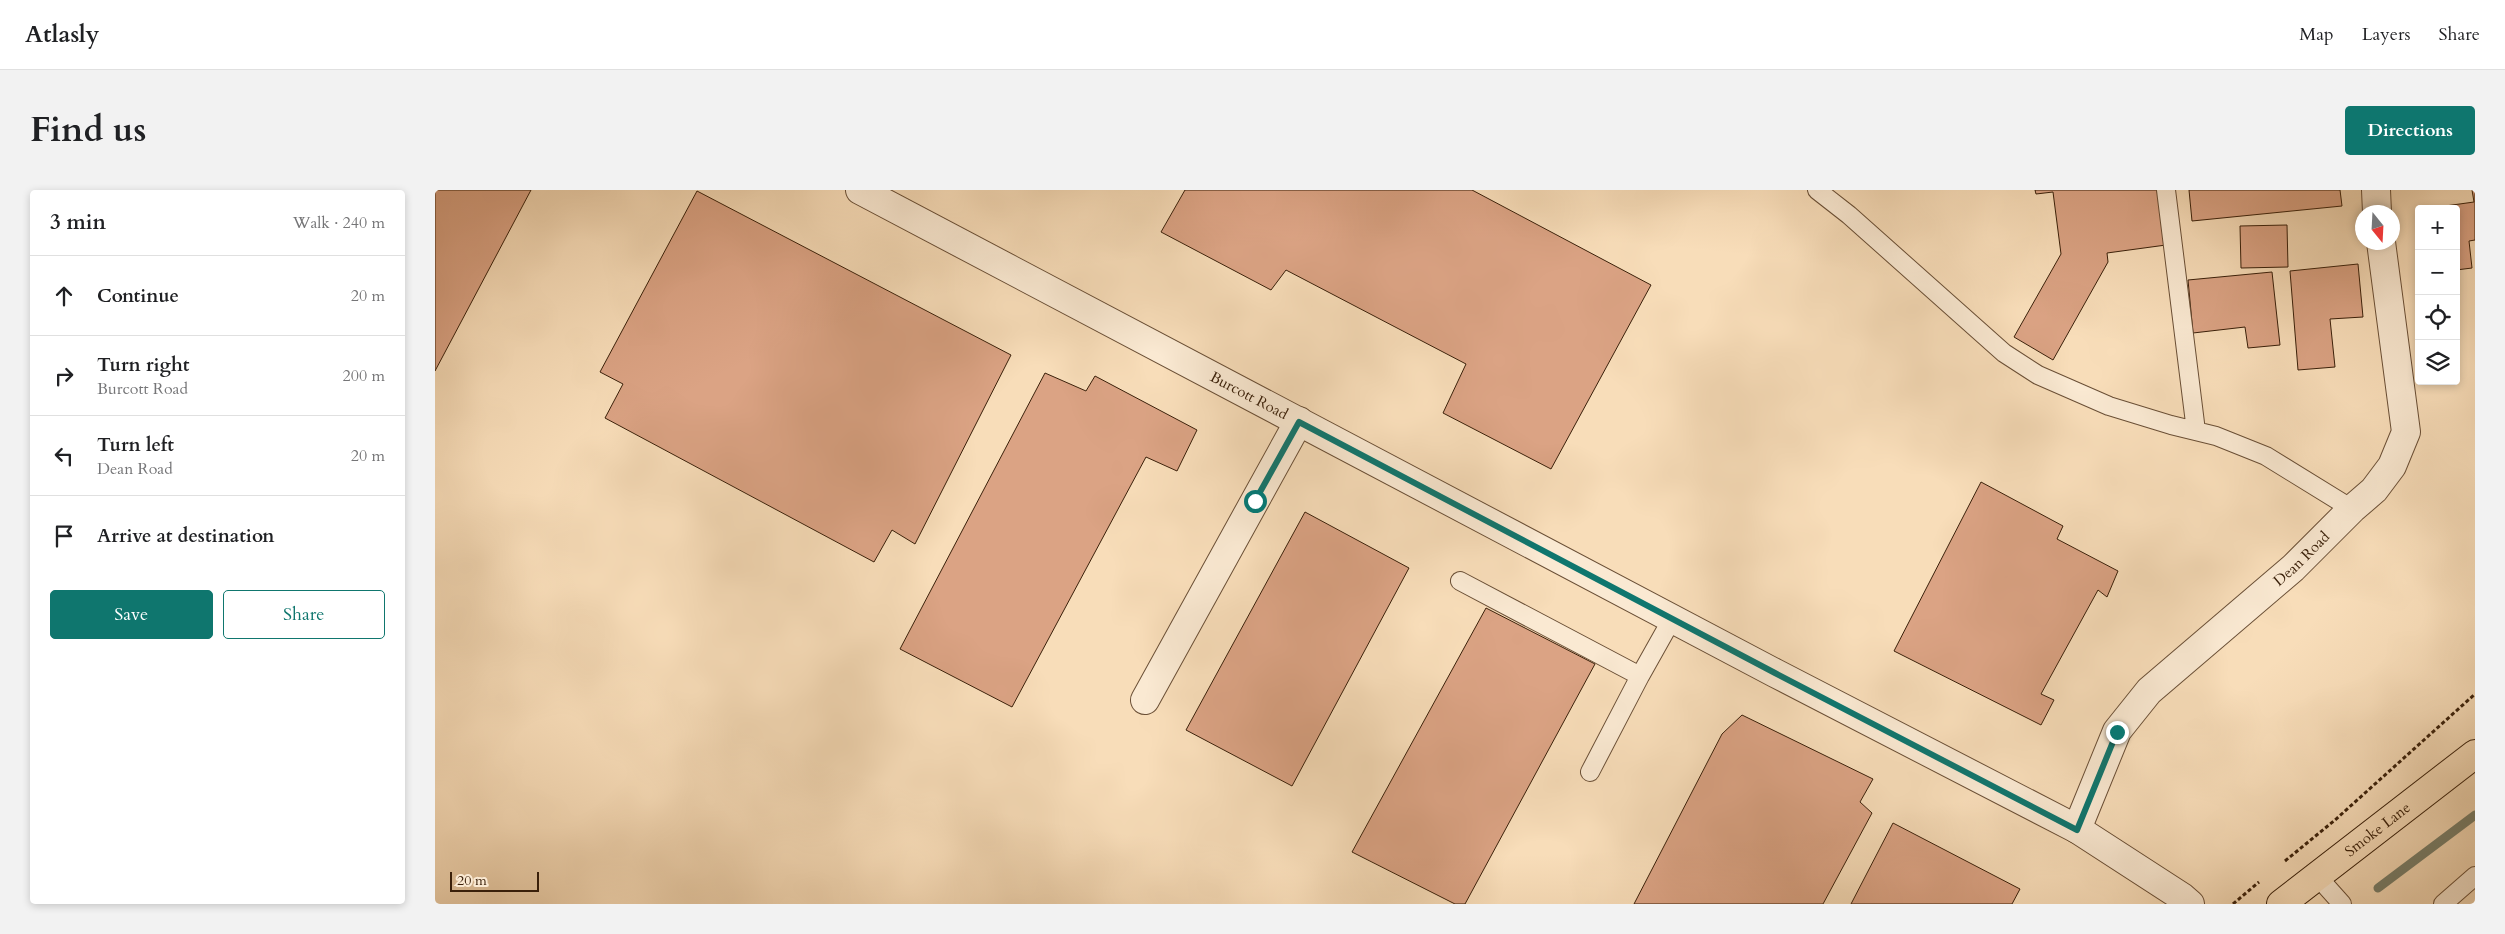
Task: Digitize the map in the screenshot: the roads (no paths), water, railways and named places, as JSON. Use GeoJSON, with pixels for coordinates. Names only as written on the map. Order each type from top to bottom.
{"type":"FeatureCollection","features":[{"type":"Feature","properties":{"kind":"highway","name":"Smoke Lane"},"geometry":{"type":"LineString","coordinates":[[2281,904],[2475,754]]}},
{"type":"Feature","properties":{"kind":"street","name":"Burcott Road"},"geometry":{"type":"LineString","coordinates":[[859,190],[2077,830],[2183,897],[2190,904]]}},
{"type":"Feature","properties":{"kind":"street"},"geometry":{"type":"LineString","coordinates":[[2376,190],[2377,205]]}},
{"type":"Feature","properties":{"kind":"street","name":"Dean Road"},"geometry":{"type":"LineString","coordinates":[[2077,830],[2117,732],[2149,691],[2293,568],[2352,509],[2375,490],[2392,466],[2406,432],[2382,250]]}},
{"type":"Feature","properties":{"kind":"street"},"geometry":{"type":"LineString","coordinates":[[1145,700],[1299,422]]}},
{"type":"Feature","properties":{"kind":"lane"},"geometry":{"type":"LineString","coordinates":[[1817,190],[1849,215],[2004,354],[2038,375],[2109,406],[2217,436],[2266,456],[2352,509]]}},
{"type":"Feature","properties":{"kind":"lane"},"geometry":{"type":"LineString","coordinates":[[2166,190],[2196,431]]}},
{"type":"Feature","properties":{"kind":"lane"},"geometry":{"type":"LineString","coordinates":[[1460,582],[1640,676]]}},
{"type":"Feature","properties":{"kind":"lane"},"geometry":{"type":"LineString","coordinates":[[1590,772],[1672,618]]}},
{"type":"Feature","properties":{"kind":"lane"},"geometry":{"type":"LineString","coordinates":[[2317,876],[2342,904]]}},
{"type":"Feature","properties":{"kind":"lane"},"geometry":{"type":"LineString","coordinates":[[2443,904],[2475,876]]}},
{"type":"Feature","properties":{"kind":"waterway"},"geometry":{"type":"LineString","coordinates":[[2378,888],[2475,815]]}}]}
